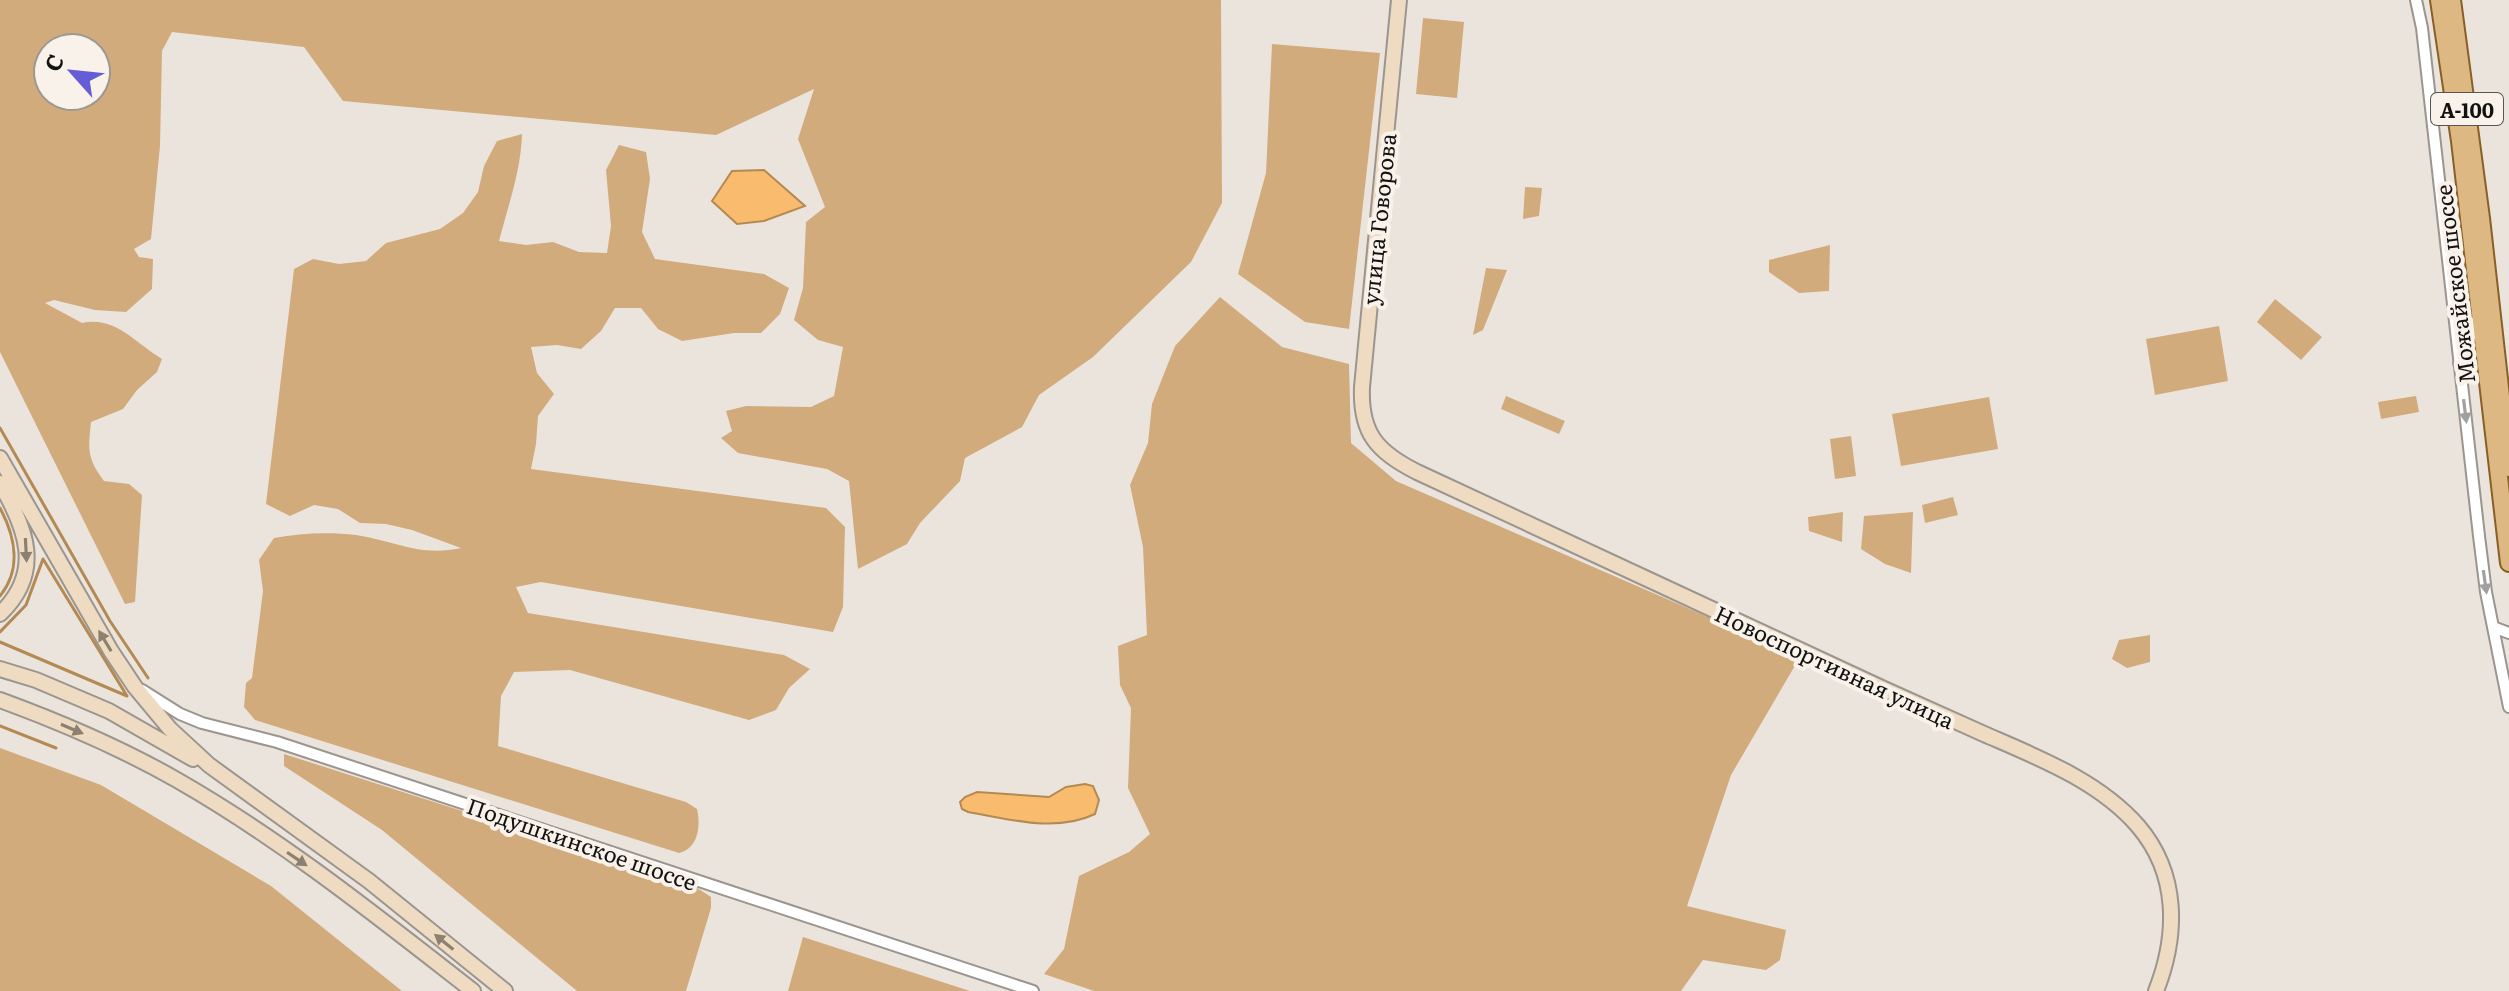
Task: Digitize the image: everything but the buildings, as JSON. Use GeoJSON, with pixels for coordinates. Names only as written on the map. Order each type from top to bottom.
{"type":"FeatureCollection","features":[{"type":"Feature","properties":{"kind":"main road","name":"улица Говорова"},"geometry":{"type":"LineString","coordinates":[[1371,436],[1361,408],[1362,387],[1399,0]]}},
{"type":"Feature","properties":{"kind":"main road","name":"Можайское шоссе"},"geometry":{"type":"LineString","coordinates":[[2439,0],[2460,141],[2509,563]]}},
{"type":"Feature","properties":{"kind":"main road","name":"Можайское шоссе"},"geometry":{"type":"LineString","coordinates":[[2452,0],[2481,218],[2509,468]]}},
{"type":"Feature","properties":{"kind":"main road","name":"Новоспортивная улица"},"geometry":{"type":"LineString","coordinates":[[1371,436],[1390,456],[1417,472],[2020,749],[2103,793],[2124,810],[2151,842],[2170,890],[2171,938],[2156,991]]}},
{"type":"Feature","properties":{"kind":"main road"},"geometry":{"type":"LineString","coordinates":[[0,458],[105,641],[135,687],[179,738],[198,757],[369,881],[505,991]]}},
{"type":"Feature","properties":{"kind":"main road"},"geometry":{"type":"LineString","coordinates":[[0,483],[21,521],[27,560],[15,598],[0,614]]}},
{"type":"Feature","properties":{"kind":"main road"},"geometry":{"type":"LineString","coordinates":[[0,669],[109,711],[231,781]]}},
{"type":"Feature","properties":{"kind":"main road"},"geometry":{"type":"LineString","coordinates":[[0,700],[92,737],[178,780],[330,882],[473,991]]}},
{"type":"Feature","properties":{"kind":"street"},"geometry":{"type":"LineString","coordinates":[[2416,0],[2422,28],[2480,550],[2509,707]]}},
{"type":"Feature","properties":{"kind":"street"},"geometry":{"type":"LineString","coordinates":[[2459,364],[2480,313]]}},
{"type":"Feature","properties":{"kind":"street"},"geometry":{"type":"LineString","coordinates":[[2493,627],[2509,633]]}},
{"type":"Feature","properties":{"kind":"street","name":"Подушкинское шоссе"},"geometry":{"type":"LineString","coordinates":[[135,687],[180,714],[202,723],[307,752],[1033,991]]}},
{"type":"Feature","properties":{"kind":"shaded area"},"geometry":{"type":"Polygon","coordinates":[[[0,0],[1221,0],[1222,203],[1191,262],[1093,357],[1039,395],[1022,427],[965,458],[960,481],[920,523],[907,544],[858,569],[849,481],[827,469],[738,453],[721,438],[732,431],[726,411],[746,406],[811,407],[834,396],[843,347],[818,340],[794,320],[803,288],[806,222],[825,207],[798,139],[814,89],[716,135],[343,101],[304,47],[172,32],[162,51],[160,146],[151,239],[134,249],[139,257],[153,259],[152,289],[126,312],[95,310],[54,300],[45,303],[82,323],[105,323],[115,327],[162,359],[157,372],[137,390],[123,409],[91,422],[90,453],[104,481],[129,484],[142,495],[135,602],[125,604],[0,352],[0,0]]]}},
{"type":"Feature","properties":{"kind":"shaded area"},"geometry":{"type":"Polygon","coordinates":[[[1423,18],[1464,22],[1457,98],[1416,94],[1423,18]]]}},
{"type":"Feature","properties":{"kind":"shaded area"},"geometry":{"type":"Polygon","coordinates":[[[1272,44],[1380,53],[1349,329],[1305,322],[1238,274],[1266,173],[1272,44]]]}},
{"type":"Feature","properties":{"kind":"shaded area"},"geometry":{"type":"Polygon","coordinates":[[[522,134],[517,175],[499,241],[526,245],[553,242],[579,252],[607,253],[611,226],[606,170],[619,145],[646,152],[650,179],[642,232],[655,259],[764,274],[789,288],[780,314],[761,333],[734,333],[682,341],[658,329],[641,308],[615,308],[601,331],[581,349],[557,345],[531,347],[537,373],[554,394],[538,416],[531,469],[826,508],[845,527],[843,607],[833,632],[541,582],[516,587],[528,613],[784,655],[810,669],[789,688],[776,710],[749,720],[570,670],[514,672],[501,696],[498,746],[686,802],[697,809],[699,822],[694,842],[679,853],[255,720],[244,707],[246,683],[252,678],[263,591],[259,560],[274,538],[305,534],[356,535],[433,551],[461,548],[412,530],[386,524],[360,523],[338,509],[314,505],[290,516],[266,504],[294,269],[313,259],[339,264],[366,261],[386,243],[440,229],[463,213],[478,192],[484,166],[497,141],[522,134]]]}},
{"type":"Feature","properties":{"kind":"shaded area"},"geometry":{"type":"Polygon","coordinates":[[[764,170],[805,206],[764,221],[737,224],[712,201],[732,171],[764,170]]]}},
{"type":"Feature","properties":{"kind":"shaded area"},"geometry":{"type":"Polygon","coordinates":[[[1525,187],[1542,188],[1539,216],[1523,219],[1525,187]]]}},
{"type":"Feature","properties":{"kind":"shaded area"},"geometry":{"type":"Polygon","coordinates":[[[1830,245],[1829,291],[1799,293],[1769,272],[1769,260],[1830,245]]]}},
{"type":"Feature","properties":{"kind":"shaded area"},"geometry":{"type":"Polygon","coordinates":[[[1486,268],[1507,270],[1483,330],[1473,335],[1486,268]]]}},
{"type":"Feature","properties":{"kind":"shaded area"},"geometry":{"type":"Polygon","coordinates":[[[1220,297],[1282,347],[1349,364],[1351,443],[1396,481],[1800,657],[1731,775],[1687,906],[1786,930],[1780,960],[1766,970],[1703,960],[1681,991],[1094,991],[1044,974],[1064,949],[1079,876],[1129,852],[1150,834],[1128,788],[1131,708],[1120,685],[1118,646],[1147,635],[1143,547],[1130,485],[1148,443],[1152,404],[1175,346],[1220,297]]]}},
{"type":"Feature","properties":{"kind":"shaded area"},"geometry":{"type":"Polygon","coordinates":[[[2275,299],[2322,337],[2301,360],[2257,322],[2275,299]]]}},
{"type":"Feature","properties":{"kind":"shaded area"},"geometry":{"type":"Polygon","coordinates":[[[2219,326],[2228,381],[2155,395],[2146,339],[2219,326]]]}},
{"type":"Feature","properties":{"kind":"shaded area"},"geometry":{"type":"Polygon","coordinates":[[[1506,396],[1565,421],[1559,434],[1501,409],[1506,396]]]}},
{"type":"Feature","properties":{"kind":"shaded area"},"geometry":{"type":"Polygon","coordinates":[[[2416,396],[2419,412],[2381,419],[2378,402],[2416,396]]]}},
{"type":"Feature","properties":{"kind":"shaded area"},"geometry":{"type":"Polygon","coordinates":[[[1989,397],[1998,449],[1901,466],[1892,414],[1989,397]]]}},
{"type":"Feature","properties":{"kind":"shaded area"},"geometry":{"type":"Polygon","coordinates":[[[1851,436],[1856,476],[1835,479],[1830,439],[1851,436]]]}},
{"type":"Feature","properties":{"kind":"shaded area"},"geometry":{"type":"Polygon","coordinates":[[[1953,497],[1958,515],[1925,523],[1922,505],[1953,497]]]}},
{"type":"Feature","properties":{"kind":"shaded area"},"geometry":{"type":"Polygon","coordinates":[[[1843,512],[1842,542],[1809,531],[1808,517],[1843,512]]]}},
{"type":"Feature","properties":{"kind":"shaded area"},"geometry":{"type":"Polygon","coordinates":[[[1913,512],[1911,573],[1885,564],[1861,549],[1864,516],[1913,512]]]}},
{"type":"Feature","properties":{"kind":"shaded area"},"geometry":{"type":"Polygon","coordinates":[[[2150,635],[2150,662],[2127,668],[2112,659],[2119,640],[2150,635]]]}},
{"type":"Feature","properties":{"kind":"shaded area"},"geometry":{"type":"Polygon","coordinates":[[[0,748],[101,785],[271,886],[402,991],[0,991],[0,748]]]}},
{"type":"Feature","properties":{"kind":"shaded area"},"geometry":{"type":"Polygon","coordinates":[[[284,754],[691,884],[711,897],[711,908],[686,991],[577,991],[382,830],[284,766],[284,754]]]}},
{"type":"Feature","properties":{"kind":"shaded area"},"geometry":{"type":"Polygon","coordinates":[[[1093,786],[1099,800],[1095,814],[1064,823],[1032,823],[968,812],[962,809],[960,802],[977,792],[1049,797],[1066,787],[1093,786]]]}},
{"type":"Feature","properties":{"kind":"shaded area"},"geometry":{"type":"Polygon","coordinates":[[[803,937],[970,991],[788,991],[803,937]]]}},
{"type":"Feature","properties":{"kind":"waterway"},"geometry":{"type":"LineString","coordinates":[[0,428],[110,621],[148,678]]}},
{"type":"Feature","properties":{"kind":"waterway"},"geometry":{"type":"LineString","coordinates":[[0,508],[14,552],[11,575],[0,596]]}},
{"type":"Feature","properties":{"kind":"waterway"},"geometry":{"type":"LineString","coordinates":[[0,632],[26,605],[43,559],[127,696],[0,642]]}},
{"type":"Feature","properties":{"kind":"waterway"},"geometry":{"type":"LineString","coordinates":[[0,726],[56,748]]}}]}
